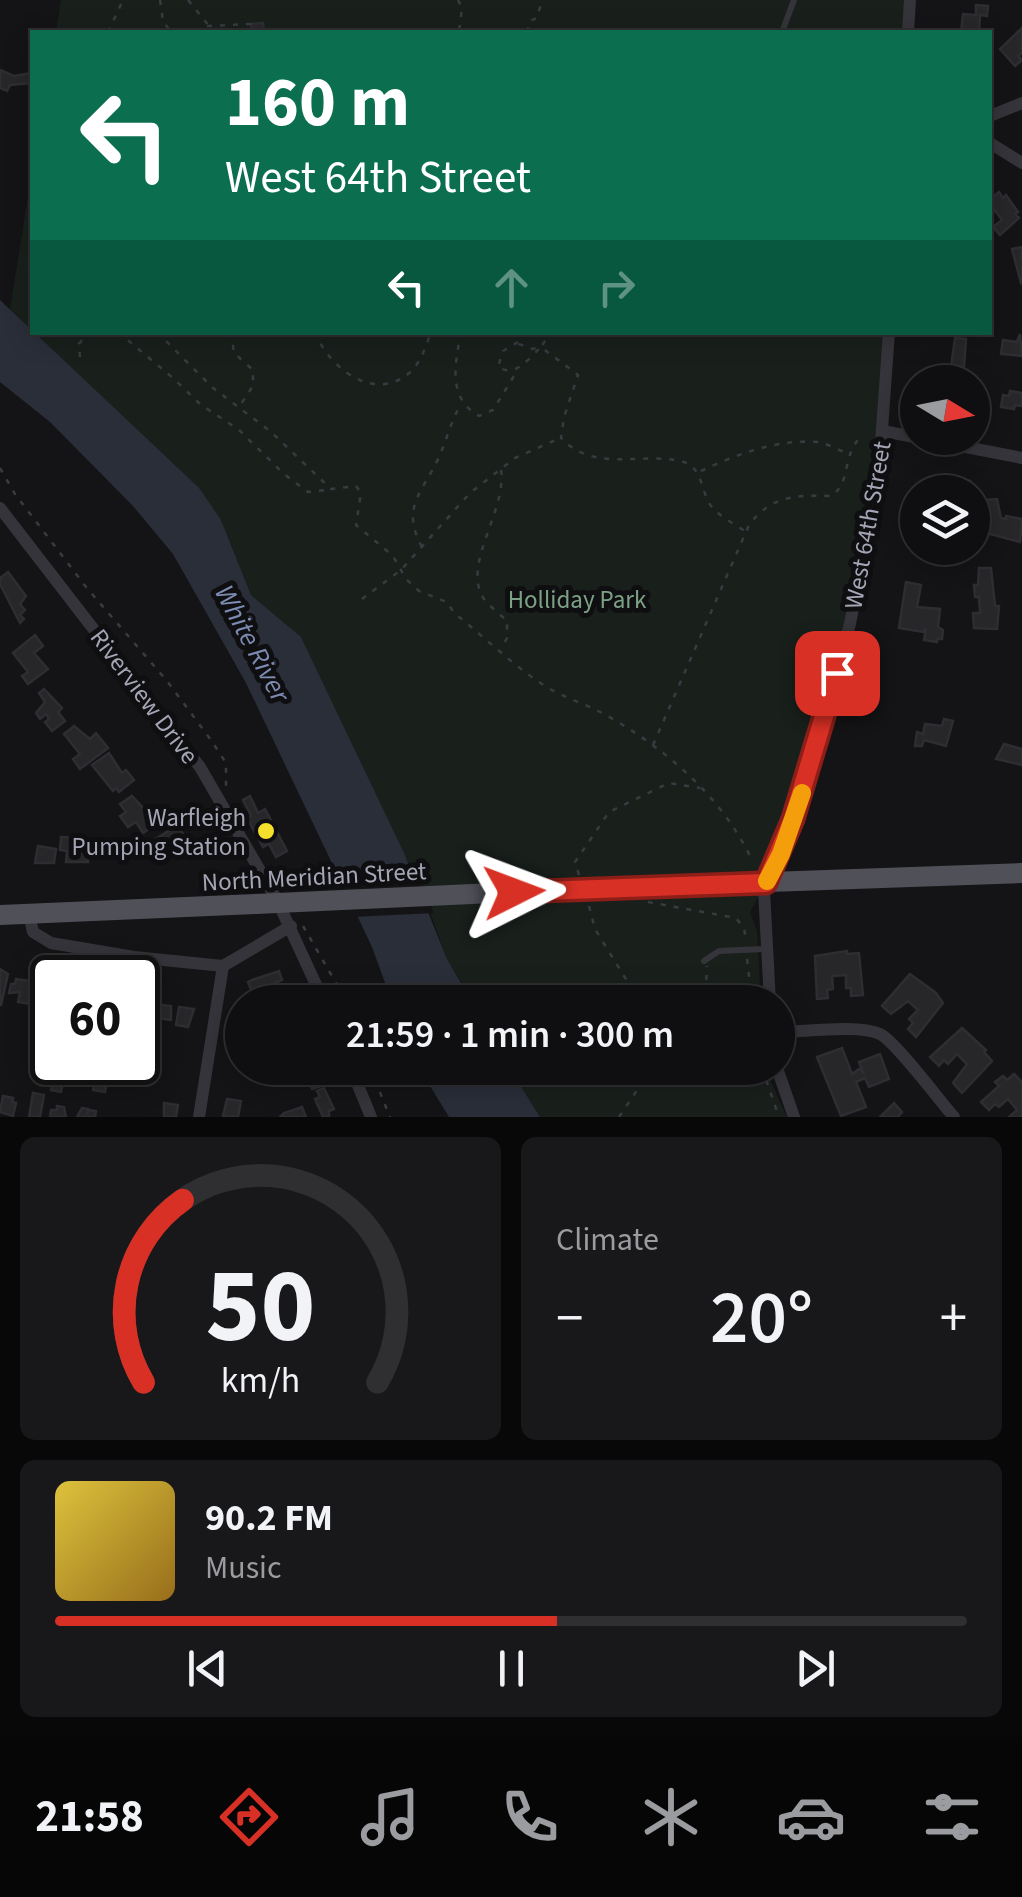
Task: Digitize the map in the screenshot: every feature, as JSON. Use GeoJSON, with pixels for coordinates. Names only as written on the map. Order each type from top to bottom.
{"type":"FeatureCollection","features":[{"type":"Feature","properties":{"kind":"main road","name":"North Meridian Street"},"geometry":{"type":"LineString","coordinates":[[0,915],[630,894],[766,883],[1022,873]]}},
{"type":"Feature","properties":{"kind":"street"},"geometry":{"type":"LineString","coordinates":[[908,30],[910,0]]}},
{"type":"Feature","properties":{"kind":"street"},"geometry":{"type":"LineString","coordinates":[[992,115],[1022,103]]}},
{"type":"Feature","properties":{"kind":"street"},"geometry":{"type":"LineString","coordinates":[[992,144],[1022,162]]}},
{"type":"Feature","properties":{"kind":"street","name":"West 64th Street"},"geometry":{"type":"LineString","coordinates":[[766,883],[787,836],[837,673],[874,499],[889,335]]}},
{"type":"Feature","properties":{"kind":"street"},"geometry":{"type":"LineString","coordinates":[[883,432],[1022,458]]}},
{"type":"Feature","properties":{"kind":"street","name":"Riverview Drive"},"geometry":{"type":"LineString","coordinates":[[1,512],[200,767],[290,926],[316,985]]}},
{"type":"Feature","properties":{"kind":"street"},"geometry":{"type":"LineString","coordinates":[[766,883],[769,985]]}},
{"type":"Feature","properties":{"kind":"street"},"geometry":{"type":"LineString","coordinates":[[28,914],[33,932],[51,943],[223,966],[199,1117]]}},
{"type":"Feature","properties":{"kind":"street","name":"North Meridian Street"},"geometry":{"type":"LineString","coordinates":[[223,966],[290,926]]}},
{"type":"Feature","properties":{"kind":"street"},"geometry":{"type":"LineString","coordinates":[[795,1032],[866,1031],[884,1036],[896,1045],[954,1117]]}},
{"type":"Feature","properties":{"kind":"street"},"geometry":{"type":"LineString","coordinates":[[358,1085],[371,1117]]}},
{"type":"Feature","properties":{"kind":"street"},"geometry":{"type":"LineString","coordinates":[[783,1085],[794,1117]]}},
{"type":"Feature","properties":{"kind":"lane"},"geometry":{"type":"LineString","coordinates":[[783,30],[794,0]]}},
{"type":"Feature","properties":{"kind":"lane"},"geometry":{"type":"LineString","coordinates":[[704,960],[718,952],[766,948]]}},
{"type":"Feature","properties":{"kind":"path"},"geometry":{"type":"LineString","coordinates":[[109,30],[123,0]]}},
{"type":"Feature","properties":{"kind":"path"},"geometry":{"type":"LineString","coordinates":[[160,0],[163,22],[169,30]]}},
{"type":"Feature","properties":{"kind":"path"},"geometry":{"type":"LineString","coordinates":[[188,0],[212,30]]}},
{"type":"Feature","properties":{"kind":"path"},"geometry":{"type":"LineString","coordinates":[[458,0],[462,8],[460,30]]}},
{"type":"Feature","properties":{"kind":"path"},"geometry":{"type":"LineString","coordinates":[[528,30],[530,21],[540,12],[542,0]]}},
{"type":"Feature","properties":{"kind":"path"},"geometry":{"type":"LineString","coordinates":[[207,26],[251,24]]}},
{"type":"Feature","properties":{"kind":"path"},"geometry":{"type":"LineString","coordinates":[[80,357],[79,344],[86,335]]}},
{"type":"Feature","properties":{"kind":"path"},"geometry":{"type":"LineString","coordinates":[[121,335],[200,404],[239,430],[308,492],[356,486],[361,493],[356,525],[393,556],[418,591],[447,602],[454,613],[515,665],[553,690],[604,714],[653,745],[736,826],[751,858]]}},
{"type":"Feature","properties":{"kind":"path"},"geometry":{"type":"LineString","coordinates":[[159,335],[213,388],[292,450],[331,489]]}},
{"type":"Feature","properties":{"kind":"path"},"geometry":{"type":"LineString","coordinates":[[232,335],[234,354],[253,370],[253,386],[238,407]]}},
{"type":"Feature","properties":{"kind":"path"},"geometry":{"type":"LineString","coordinates":[[316,335],[320,346],[339,366],[356,379],[376,386],[412,372],[430,335]]}},
{"type":"Feature","properties":{"kind":"path"},"geometry":{"type":"LineString","coordinates":[[460,335],[456,396],[478,416],[493,410],[518,370],[549,335]]}},
{"type":"Feature","properties":{"kind":"path"},"geometry":{"type":"LineString","coordinates":[[514,335],[518,342],[532,349],[541,347],[578,375],[561,438]]}},
{"type":"Feature","properties":{"kind":"path"},"geometry":{"type":"LineString","coordinates":[[518,342],[504,351],[498,368],[518,370]]}},
{"type":"Feature","properties":{"kind":"path"},"geometry":{"type":"LineString","coordinates":[[422,547],[411,522],[415,499],[440,456],[462,403]]}},
{"type":"Feature","properties":{"kind":"path"},"geometry":{"type":"LineString","coordinates":[[362,599],[401,570],[470,493],[515,458],[561,438]]}},
{"type":"Feature","properties":{"kind":"path"},"geometry":{"type":"LineString","coordinates":[[561,438],[574,451],[613,461],[683,460],[698,472],[710,506],[746,532]]}},
{"type":"Feature","properties":{"kind":"path"},"geometry":{"type":"LineString","coordinates":[[653,745],[758,512],[773,501],[792,496],[832,496],[844,480],[847,453],[860,438]]}},
{"type":"Feature","properties":{"kind":"path"},"geometry":{"type":"LineString","coordinates":[[698,472],[738,454],[786,445],[818,442],[847,453]]}},
{"type":"Feature","properties":{"kind":"path"},"geometry":{"type":"LineString","coordinates":[[501,469],[499,506],[476,574],[484,598],[508,621],[508,638],[501,651]]}},
{"type":"Feature","properties":{"kind":"path"},"geometry":{"type":"LineString","coordinates":[[630,894],[736,918],[744,928],[750,985]]}},
{"type":"Feature","properties":{"kind":"path"},"geometry":{"type":"LineString","coordinates":[[704,960],[708,970],[706,985]]}},
{"type":"Feature","properties":{"kind":"path"},"geometry":{"type":"LineString","coordinates":[[377,1085],[390,1117]]}},
{"type":"Feature","properties":{"kind":"path"},"geometry":{"type":"LineString","coordinates":[[620,1117],[641,1085]]}},
{"type":"Feature","properties":{"kind":"path"},"geometry":{"type":"LineString","coordinates":[[768,1085],[778,1117]]}},
{"type":"Feature","properties":{"kind":"green space"},"geometry":{"type":"Polygon","coordinates":[[[61,0],[909,0],[907,30],[56,30],[61,0]]]}},
{"type":"Feature","properties":{"kind":"green space"},"geometry":{"type":"Polygon","coordinates":[[[30,184],[30,329],[10,309],[30,184]]]}},
{"type":"Feature","properties":{"kind":"green space","name":"Holliday Park"},"geometry":{"type":"Polygon","coordinates":[[[37,335],[889,335],[883,431],[855,602],[805,783],[766,883],[750,912],[757,931],[760,985],[463,985],[447,959],[425,898],[301,637],[251,595],[221,520],[37,335]]]}},
{"type":"Feature","properties":{"kind":"green space"},"geometry":{"type":"Polygon","coordinates":[[[521,1085],[772,1085],[787,1117],[540,1117],[521,1085]]]}},
{"type":"Feature","properties":{"kind":"water","name":"White River"},"geometry":{"type":"Polygon","coordinates":[[[0,300],[30,328],[30,335],[37,335],[199,488],[221,520],[251,595],[301,637],[462,985],[386,985],[372,947],[246,683],[173,554],[133,506],[50,422],[0,382],[0,300]]]}},
{"type":"Feature","properties":{"kind":"water"},"geometry":{"type":"Polygon","coordinates":[[[429,1085],[520,1085],[540,1117],[449,1117],[429,1085]]]}},
{"type":"Feature","properties":{"kind":"pier"},"geometry":{"type":"Polygon","coordinates":[[[421,881],[434,913],[352,917],[337,884],[421,881]]]}},
{"type":"Feature","properties":{"kind":"building"},"geometry":{"type":"Polygon","coordinates":[[[976,5],[988,6],[987,16],[980,15],[979,30],[961,30],[963,14],[976,15],[976,5]]]}},
{"type":"Feature","properties":{"kind":"building"},"geometry":{"type":"Polygon","coordinates":[[[263,23],[264,30],[252,30],[251,24],[263,23]]]}},
{"type":"Feature","properties":{"kind":"building"},"geometry":{"type":"Polygon","coordinates":[[[1022,28],[1022,53],[1018,56],[1022,60],[1015,66],[1000,49],[1022,28]]]}},
{"type":"Feature","properties":{"kind":"building"},"geometry":{"type":"Polygon","coordinates":[[[0,70],[14,76],[30,73],[30,83],[10,85],[7,91],[0,88],[0,70]]]}},
{"type":"Feature","properties":{"kind":"building"},"geometry":{"type":"Polygon","coordinates":[[[999,192],[1003,198],[1006,195],[1018,212],[1015,214],[1019,218],[1000,235],[993,227],[1002,220],[992,207],[992,197],[999,192]]]}},
{"type":"Feature","properties":{"kind":"building"},"geometry":{"type":"Polygon","coordinates":[[[1022,247],[1022,282],[1021,283],[1012,249],[1022,247]]]}},
{"type":"Feature","properties":{"kind":"building"},"geometry":{"type":"Polygon","coordinates":[[[1020,334],[1022,356],[1001,354],[1003,340],[1017,342],[1020,334]]]}},
{"type":"Feature","properties":{"kind":"building"},"geometry":{"type":"Polygon","coordinates":[[[955,338],[966,339],[964,365],[951,365],[955,338]]]}},
{"type":"Feature","properties":{"kind":"building"},"geometry":{"type":"Polygon","coordinates":[[[1010,391],[1022,393],[1022,406],[1001,407],[1003,395],[1009,396],[1010,391]]]}},
{"type":"Feature","properties":{"kind":"building"},"geometry":{"type":"Polygon","coordinates":[[[997,499],[1001,518],[1022,519],[1020,542],[990,534],[990,500],[997,499]]]}},
{"type":"Feature","properties":{"kind":"building"},"geometry":{"type":"Polygon","coordinates":[[[979,568],[991,568],[995,606],[999,606],[997,629],[974,628],[973,613],[980,613],[974,585],[978,585],[979,568]]]}},
{"type":"Feature","properties":{"kind":"building"},"geometry":{"type":"Polygon","coordinates":[[[8,572],[26,596],[20,604],[25,610],[20,623],[0,584],[0,578],[8,572]]]}},
{"type":"Feature","properties":{"kind":"building"},"geometry":{"type":"Polygon","coordinates":[[[906,582],[921,585],[917,607],[940,609],[938,627],[943,630],[942,639],[937,642],[924,640],[926,628],[923,632],[899,628],[906,582]]]}},
{"type":"Feature","properties":{"kind":"building"},"geometry":{"type":"Polygon","coordinates":[[[35,635],[43,646],[34,653],[48,669],[28,684],[22,676],[28,672],[13,653],[35,635]]]}},
{"type":"Feature","properties":{"kind":"building"},"geometry":{"type":"Polygon","coordinates":[[[44,689],[62,708],[58,712],[65,721],[52,731],[45,722],[49,719],[46,714],[40,719],[36,713],[45,702],[39,693],[44,689]]]}},
{"type":"Feature","properties":{"kind":"building"},"geometry":{"type":"Polygon","coordinates":[[[944,719],[953,721],[946,746],[924,740],[922,746],[915,746],[917,732],[923,734],[925,724],[942,726],[944,719]]]}},
{"type":"Feature","properties":{"kind":"building"},"geometry":{"type":"Polygon","coordinates":[[[74,726],[90,739],[96,733],[108,748],[80,769],[73,759],[80,754],[64,734],[74,726]]]}},
{"type":"Feature","properties":{"kind":"building"},"geometry":{"type":"Polygon","coordinates":[[[1004,744],[1022,749],[1022,765],[996,759],[1004,744]]]}},
{"type":"Feature","properties":{"kind":"building"},"geometry":{"type":"Polygon","coordinates":[[[109,753],[122,773],[126,770],[134,780],[119,792],[116,788],[113,791],[92,765],[109,753]]]}},
{"type":"Feature","properties":{"kind":"building"},"geometry":{"type":"Polygon","coordinates":[[[132,796],[148,813],[153,809],[161,821],[143,833],[136,822],[128,827],[120,816],[126,812],[120,804],[132,796]]]}},
{"type":"Feature","properties":{"kind":"building","name":"Warfleigh Pumping Station"},"geometry":{"type":"Polygon","coordinates":[[[250,796],[258,813],[265,809],[287,851],[276,857],[269,844],[263,847],[247,818],[251,816],[243,800],[250,796]]]}},
{"type":"Feature","properties":{"kind":"building"},"geometry":{"type":"Polygon","coordinates":[[[178,825],[187,841],[174,849],[156,850],[151,842],[178,825]]]}},
{"type":"Feature","properties":{"kind":"building"},"geometry":{"type":"Polygon","coordinates":[[[61,837],[76,838],[75,849],[88,852],[88,862],[66,862],[67,851],[60,850],[61,837]]]}},
{"type":"Feature","properties":{"kind":"building"},"geometry":{"type":"Polygon","coordinates":[[[38,846],[56,849],[54,863],[35,863],[38,846]]]}},
{"type":"Feature","properties":{"kind":"building"},"geometry":{"type":"Polygon","coordinates":[[[859,953],[863,995],[851,996],[851,988],[846,988],[846,975],[832,976],[833,989],[827,990],[828,998],[817,999],[815,956],[859,953]]]}},
{"type":"Feature","properties":{"kind":"building"},"geometry":{"type":"Polygon","coordinates":[[[0,969],[8,974],[1,1005],[0,1005],[0,969]]]}},
{"type":"Feature","properties":{"kind":"building"},"geometry":{"type":"Polygon","coordinates":[[[279,971],[282,980],[270,985],[248,982],[279,971]]]}},
{"type":"Feature","properties":{"kind":"building"},"geometry":{"type":"Polygon","coordinates":[[[910,974],[943,1003],[916,1037],[908,1029],[913,1023],[909,1019],[918,1010],[908,1001],[891,1014],[882,1006],[910,974]]]}},
{"type":"Feature","properties":{"kind":"building"},"geometry":{"type":"Polygon","coordinates":[[[16,979],[30,981],[30,1004],[18,1002],[20,992],[9,993],[11,984],[16,979]]]}},
{"type":"Feature","properties":{"kind":"building"},"geometry":{"type":"Polygon","coordinates":[[[160,1005],[171,1006],[171,1020],[160,1018],[160,1005]]]}},
{"type":"Feature","properties":{"kind":"building"},"geometry":{"type":"Polygon","coordinates":[[[179,1007],[194,1009],[188,1027],[176,1025],[179,1007]]]}},
{"type":"Feature","properties":{"kind":"building"},"geometry":{"type":"Polygon","coordinates":[[[962,1028],[992,1061],[962,1093],[953,1083],[967,1064],[957,1054],[948,1064],[944,1060],[939,1066],[930,1057],[962,1028]]]}},
{"type":"Feature","properties":{"kind":"building"},"geometry":{"type":"Polygon","coordinates":[[[842,1048],[852,1074],[859,1069],[863,1072],[859,1062],[880,1054],[889,1079],[869,1087],[865,1078],[856,1082],[866,1107],[841,1116],[817,1057],[842,1048]]]}},
{"type":"Feature","properties":{"kind":"building"},"geometry":{"type":"Polygon","coordinates":[[[1014,1074],[1022,1082],[1022,1117],[1009,1117],[1017,1110],[1008,1099],[989,1110],[981,1102],[999,1086],[995,1082],[1014,1074]]]}},
{"type":"Feature","properties":{"kind":"building"},"geometry":{"type":"Polygon","coordinates":[[[94,1085],[106,1085],[105,1092],[93,1090],[94,1085]]]}},
{"type":"Feature","properties":{"kind":"building"},"geometry":{"type":"Polygon","coordinates":[[[324,1088],[334,1109],[329,1111],[329,1117],[323,1117],[315,1099],[320,1097],[317,1091],[324,1088]]]}},
{"type":"Feature","properties":{"kind":"building"},"geometry":{"type":"Polygon","coordinates":[[[33,1093],[44,1095],[40,1117],[29,1117],[33,1093]]]}},
{"type":"Feature","properties":{"kind":"building"},"geometry":{"type":"Polygon","coordinates":[[[3,1096],[16,1103],[13,1116],[0,1112],[3,1096]]]}},
{"type":"Feature","properties":{"kind":"building"},"geometry":{"type":"Polygon","coordinates":[[[227,1099],[241,1101],[238,1117],[223,1116],[227,1099]]]}},
{"type":"Feature","properties":{"kind":"building"},"geometry":{"type":"Polygon","coordinates":[[[164,1103],[178,1105],[176,1117],[164,1117],[164,1103]]]}},
{"type":"Feature","properties":{"kind":"building"},"geometry":{"type":"Polygon","coordinates":[[[894,1103],[902,1112],[898,1117],[880,1117],[894,1103]]]}},
{"type":"Feature","properties":{"kind":"building"},"geometry":{"type":"Polygon","coordinates":[[[57,1106],[64,1107],[66,1117],[50,1117],[57,1106]]]}},
{"type":"Feature","properties":{"kind":"building"},"geometry":{"type":"Polygon","coordinates":[[[302,1107],[306,1117],[280,1117],[284,1113],[302,1107]]]}},
{"type":"Feature","properties":{"kind":"building"},"geometry":{"type":"Polygon","coordinates":[[[82,1108],[88,1109],[87,1114],[89,1110],[96,1111],[95,1117],[77,1117],[82,1108]]]}},
{"type":"Feature","properties":{"kind":"slow traffic"},"geometry":{"type":"LineString","coordinates":[[767,881],[781,854],[802,793]]}},
{"type":"Feature","properties":{"kind":"place","name":"Warfleigh Pumping Station"},"geometry":{"type":"Point","coordinates":[266,831]}},
{"type":"Feature","properties":{"kind":"route"},"geometry":{"type":"LineString","coordinates":[[514,892],[766,883],[793,819],[837,673]]}}]}
